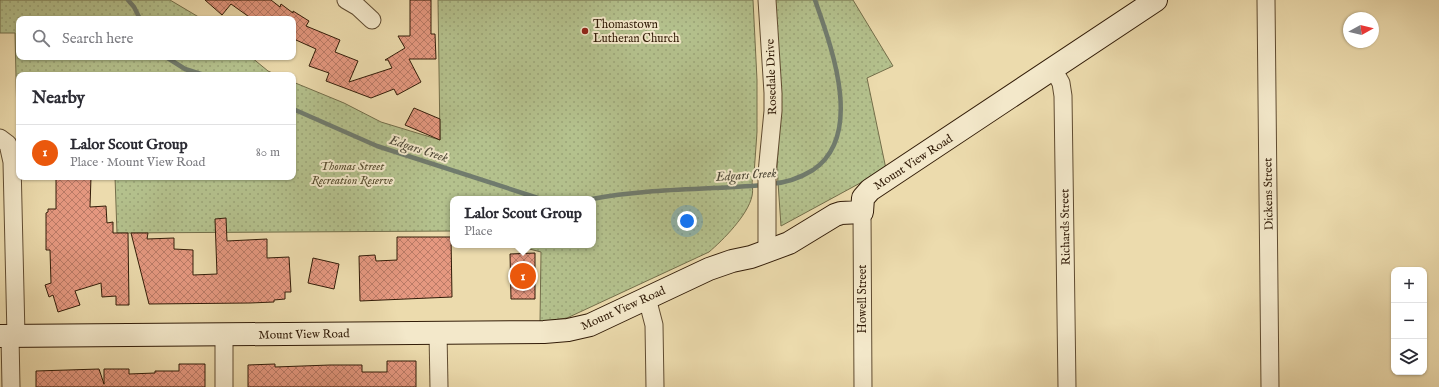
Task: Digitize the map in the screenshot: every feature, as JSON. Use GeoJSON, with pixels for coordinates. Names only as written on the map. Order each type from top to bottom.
{"type":"FeatureCollection","features":[{"type":"Feature","properties":{"kind":"street"},"geometry":{"type":"LineString","coordinates":[[346,0],[358,7],[372,20]]}},
{"type":"Feature","properties":{"kind":"street","name":"Rosedale Drive"},"geometry":{"type":"LineString","coordinates":[[767,0],[773,93],[773,111],[767,173],[767,251]]}},
{"type":"Feature","properties":{"kind":"street","name":"Dickens Street"},"geometry":{"type":"LineString","coordinates":[[1266,0],[1270,387]]}},
{"type":"Feature","properties":{"kind":"street","name":"Mount View Road"},"geometry":{"type":"LineString","coordinates":[[9,336],[544,332],[568,330],[590,325],[709,270],[789,243],[835,215],[862,212],[862,198],[870,190],[1053,69],[1151,1]]}},
{"type":"Feature","properties":{"kind":"street","name":"Richards Street"},"geometry":{"type":"LineString","coordinates":[[1053,69],[1061,83],[1063,96],[1067,387]]}},
{"type":"Feature","properties":{"kind":"street"},"geometry":{"type":"LineString","coordinates":[[4,141],[12,162],[9,336],[11,387]]}},
{"type":"Feature","properties":{"kind":"street","name":"Howell Street"},"geometry":{"type":"LineString","coordinates":[[862,212],[863,387]]}},
{"type":"Feature","properties":{"kind":"street"},"geometry":{"type":"LineString","coordinates":[[647,298],[654,325],[655,387]]}},
{"type":"Feature","properties":{"kind":"street"},"geometry":{"type":"LineString","coordinates":[[438,332],[439,387]]}},
{"type":"Feature","properties":{"kind":"street"},"geometry":{"type":"LineString","coordinates":[[224,335],[224,387]]}},
{"type":"Feature","properties":{"kind":"green space"},"geometry":{"type":"Polygon","coordinates":[[[0,0],[170,0],[197,16],[16,16],[16,60],[255,60],[270,72],[16,72],[16,76],[15,33],[0,33],[0,0]]]}},
{"type":"Feature","properties":{"kind":"green space","name":"Thomas Street Recreation Reserve"},"geometry":{"type":"Polygon","coordinates":[[[438,0],[753,0],[757,80],[757,132],[754,174],[752,180],[753,190],[750,203],[746,211],[728,234],[709,252],[567,318],[540,322],[541,252],[526,248],[596,248],[596,196],[450,196],[450,231],[117,233],[115,180],[296,180],[296,83],[344,103],[381,122],[440,140],[438,0]]]}},
{"type":"Feature","properties":{"kind":"green space"},"geometry":{"type":"Polygon","coordinates":[[[773,0],[853,0],[893,66],[867,78],[886,169],[781,226],[777,168],[780,114],[773,0]]]}},
{"type":"Feature","properties":{"kind":"building"},"geometry":{"type":"Polygon","coordinates":[[[205,0],[271,0],[280,7],[281,4],[293,13],[293,11],[309,21],[306,26],[340,40],[335,52],[358,61],[349,82],[392,68],[388,60],[385,60],[405,48],[398,36],[410,36],[410,0],[431,0],[431,34],[435,34],[436,59],[409,59],[421,82],[397,95],[394,89],[371,98],[326,81],[329,73],[309,66],[316,49],[296,40],[296,16],[248,16],[231,4],[222,15],[205,0]]]}},
{"type":"Feature","properties":{"kind":"building"},"geometry":{"type":"Polygon","coordinates":[[[414,108],[440,119],[440,140],[405,125],[414,108]]]}},
{"type":"Feature","properties":{"kind":"building"},"geometry":{"type":"Polygon","coordinates":[[[56,180],[91,180],[90,207],[106,206],[107,223],[113,222],[113,233],[128,233],[129,305],[116,305],[116,296],[102,297],[101,283],[75,291],[80,305],[58,312],[53,295],[49,297],[45,285],[51,283],[50,250],[46,250],[46,213],[48,212],[48,209],[56,209],[56,180]]]}},
{"type":"Feature","properties":{"kind":"building"},"geometry":{"type":"Polygon","coordinates":[[[226,218],[227,241],[267,239],[267,258],[289,257],[291,292],[285,292],[285,299],[274,300],[274,302],[250,303],[149,304],[131,233],[148,233],[147,239],[174,238],[174,249],[193,250],[193,275],[217,274],[215,219],[226,218]]]}},
{"type":"Feature","properties":{"kind":"building"},"geometry":{"type":"Polygon","coordinates":[[[397,237],[450,237],[452,297],[360,301],[359,256],[375,255],[376,261],[397,260],[397,237]]]}},
{"type":"Feature","properties":{"kind":"building"},"geometry":{"type":"Polygon","coordinates":[[[535,253],[535,299],[511,299],[510,254],[535,253]]]}},
{"type":"Feature","properties":{"kind":"building"},"geometry":{"type":"Polygon","coordinates":[[[313,258],[339,264],[334,289],[308,283],[313,258]]]}},
{"type":"Feature","properties":{"kind":"building"},"geometry":{"type":"Polygon","coordinates":[[[387,361],[416,361],[416,387],[248,387],[248,365],[275,364],[275,367],[362,365],[362,372],[387,372],[387,361]]]}},
{"type":"Feature","properties":{"kind":"building"},"geometry":{"type":"Polygon","coordinates":[[[179,364],[205,364],[205,387],[36,387],[36,371],[99,369],[104,384],[104,369],[129,369],[129,374],[155,373],[155,371],[179,371],[179,364]]]}},
{"type":"Feature","properties":{"kind":"waterway","name":"Edgars Creek"},"geometry":{"type":"LineString","coordinates":[[128,0],[138,16]]}},
{"type":"Feature","properties":{"kind":"waterway","name":"Edgars Creek"},"geometry":{"type":"LineString","coordinates":[[770,184],[793,180],[813,170],[829,155],[838,135],[841,113],[840,89],[829,41],[815,0]]}},
{"type":"Feature","properties":{"kind":"waterway","name":"Edgars Creek"},"geometry":{"type":"LineString","coordinates":[[171,60],[185,69],[194,72]]}},
{"type":"Feature","properties":{"kind":"waterway","name":"Edgars Creek"},"geometry":{"type":"LineString","coordinates":[[296,110],[377,146],[532,196]]}},
{"type":"Feature","properties":{"kind":"waterway","name":"Edgars Creek"},"geometry":{"type":"LineString","coordinates":[[596,198],[656,191],[763,185]]}},
{"type":"Feature","properties":{"kind":"place","name":"Thomastown Lutheran Church"},"geometry":{"type":"Point","coordinates":[585,31]}},
{"type":"Feature","properties":{"kind":"place","name":"Lalor Scout Group"},"geometry":{"type":"Point","coordinates":[523,276]}}]}
